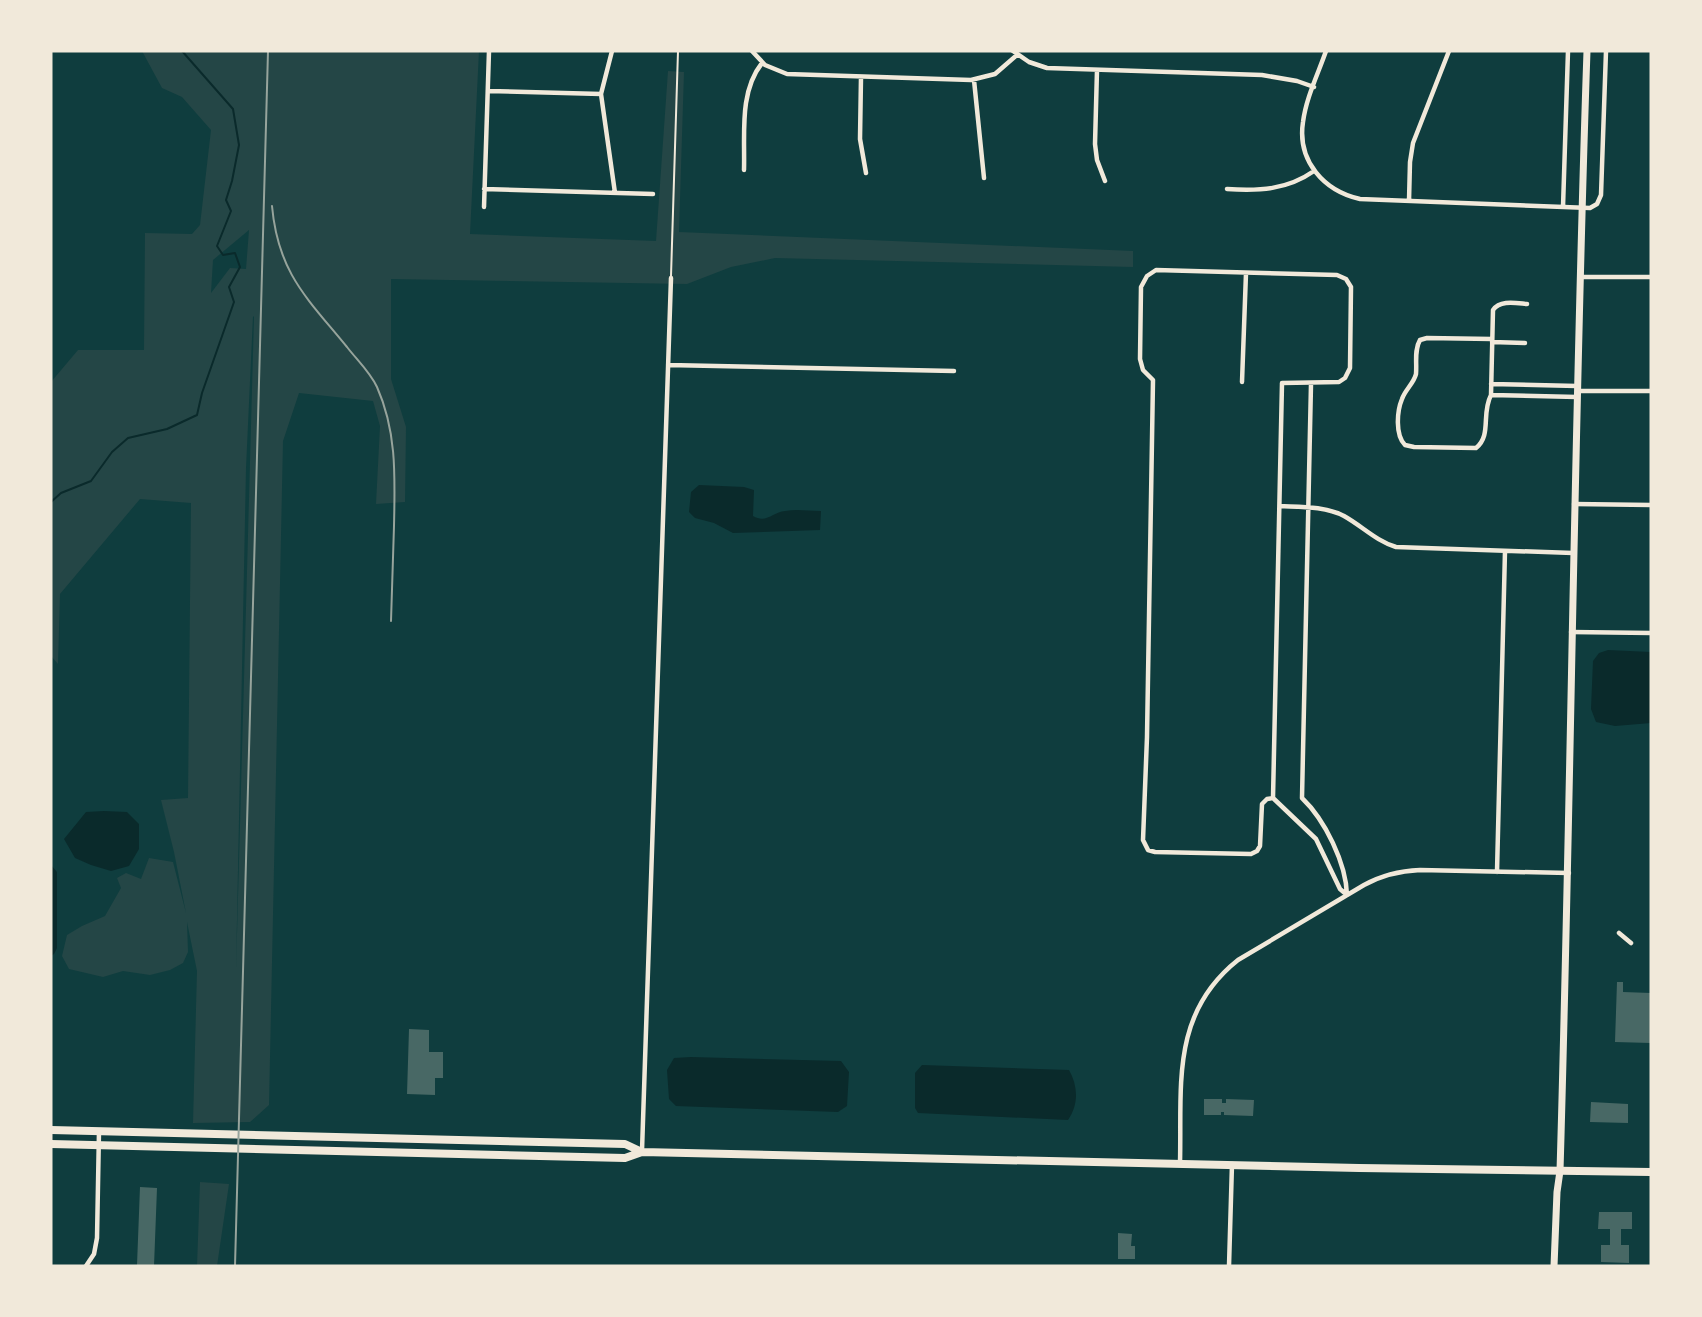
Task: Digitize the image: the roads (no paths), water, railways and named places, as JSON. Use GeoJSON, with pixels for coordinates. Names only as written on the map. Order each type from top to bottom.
{"type":"FeatureCollection","features":[{"type":"Feature","properties":{"kind":"main road"},"geometry":{"type":"LineString","coordinates":[[1554,1266],[1560,1171],[1569,873],[1571,632],[1587,51]]}},
{"type":"Feature","properties":{"kind":"main road"},"geometry":{"type":"LineString","coordinates":[[51,1130],[625,1144],[642,1152]]}},
{"type":"Feature","properties":{"kind":"main road"},"geometry":{"type":"LineString","coordinates":[[51,1144],[625,1158],[642,1152],[1651,1172]]}},
{"type":"Feature","properties":{"kind":"street"},"geometry":{"type":"LineString","coordinates":[[484,207],[489,51]]}},
{"type":"Feature","properties":{"kind":"street"},"geometry":{"type":"LineString","coordinates":[[612,51],[601,94],[615,193]]}},
{"type":"Feature","properties":{"kind":"street"},"geometry":{"type":"LineString","coordinates":[[752,51],[762,63],[771,69],[787,74],[974,80],[995,74],[1015,53],[1029,62],[1047,68],[1262,75],[1297,81],[1314,87]]}},
{"type":"Feature","properties":{"kind":"street"},"geometry":{"type":"LineString","coordinates":[[1326,51],[1304,117],[1302,135],[1305,152],[1314,171],[1329,186],[1350,197],[1563,207],[1592,207],[1599,203],[1601,197],[1606,51]]}},
{"type":"Feature","properties":{"kind":"street"},"geometry":{"type":"LineString","coordinates":[[1409,201],[1412,146],[1449,51]]}},
{"type":"Feature","properties":{"kind":"street"},"geometry":{"type":"LineString","coordinates":[[1563,207],[1568,51]]}},
{"type":"Feature","properties":{"kind":"street"},"geometry":{"type":"LineString","coordinates":[[744,170],[747,93],[754,73],[762,63]]}},
{"type":"Feature","properties":{"kind":"street"},"geometry":{"type":"LineString","coordinates":[[1097,70],[1095,144],[1097,160],[1105,181]]}},
{"type":"Feature","properties":{"kind":"street"},"geometry":{"type":"LineString","coordinates":[[861,77],[860,139],[866,173]]}},
{"type":"Feature","properties":{"kind":"street"},"geometry":{"type":"LineString","coordinates":[[974,80],[984,178]]}},
{"type":"Feature","properties":{"kind":"street"},"geometry":{"type":"LineString","coordinates":[[488,91],[601,94]]}},
{"type":"Feature","properties":{"kind":"street"},"geometry":{"type":"LineString","coordinates":[[1227,189],[1277,188],[1314,171]]}},
{"type":"Feature","properties":{"kind":"street"},"geometry":{"type":"LineString","coordinates":[[484,189],[653,194]]}},
{"type":"Feature","properties":{"kind":"street"},"geometry":{"type":"LineString","coordinates":[[1273,798],[1282,382],[1311,384],[1340,382],[1349,370],[1352,289],[1348,281],[1340,276],[1158,270],[1147,276],[1141,289],[1140,357],[1143,370],[1153,380],[1143,840],[1148,850],[1155,852],[1251,854],[1257,851],[1260,844],[1262,804],[1267,798],[1273,798],[1316,839],[1340,889],[1347,895]]}},
{"type":"Feature","properties":{"kind":"street"},"geometry":{"type":"LineString","coordinates":[[1242,382],[1246,273]]}},
{"type":"Feature","properties":{"kind":"street"},"geometry":{"type":"LineString","coordinates":[[1580,277],[1651,277]]}},
{"type":"Feature","properties":{"kind":"street"},"geometry":{"type":"LineString","coordinates":[[642,1152],[671,278]]}},
{"type":"Feature","properties":{"kind":"street"},"geometry":{"type":"LineString","coordinates":[[1525,343],[1492,341],[1427,338],[1420,340],[1417,347],[1415,376],[1401,400],[1400,439],[1405,445],[1414,447],[1476,448],[1485,437],[1486,404],[1491,395],[1492,341],[1493,310],[1503,303],[1527,303]]}},
{"type":"Feature","properties":{"kind":"street"},"geometry":{"type":"LineString","coordinates":[[668,365],[954,371]]}},
{"type":"Feature","properties":{"kind":"street"},"geometry":{"type":"LineString","coordinates":[[1311,384],[1302,798],[1331,836],[1347,885],[1347,895]]}},
{"type":"Feature","properties":{"kind":"street"},"geometry":{"type":"LineString","coordinates":[[1491,384],[1577,391]]}},
{"type":"Feature","properties":{"kind":"street"},"geometry":{"type":"LineString","coordinates":[[1491,395],[1577,391],[1651,392]]}},
{"type":"Feature","properties":{"kind":"street"},"geometry":{"type":"LineString","coordinates":[[1574,504],[1651,505]]}},
{"type":"Feature","properties":{"kind":"street"},"geometry":{"type":"LineString","coordinates":[[1280,506],[1308,507],[1343,516],[1385,544],[1396,547],[1573,553]]}},
{"type":"Feature","properties":{"kind":"street"},"geometry":{"type":"LineString","coordinates":[[1497,872],[1505,551]]}},
{"type":"Feature","properties":{"kind":"street"},"geometry":{"type":"LineString","coordinates":[[1571,632],[1651,633]]}},
{"type":"Feature","properties":{"kind":"street"},"geometry":{"type":"LineString","coordinates":[[1180,1163],[1184,1053],[1189,1029],[1202,1000],[1218,978],[1238,960],[1379,877],[1396,872],[1420,870],[1569,873]]}},
{"type":"Feature","properties":{"kind":"street"},"geometry":{"type":"LineString","coordinates":[[1619,933],[1631,943]]}},
{"type":"Feature","properties":{"kind":"street"},"geometry":{"type":"LineString","coordinates":[[86,1266],[94,1254],[97,1238],[99,1131]]}},
{"type":"Feature","properties":{"kind":"street"},"geometry":{"type":"LineString","coordinates":[[1228,1266],[1232,1164]]}},
{"type":"Feature","properties":{"kind":"lane"},"geometry":{"type":"LineString","coordinates":[[671,278],[678,51]]}},
{"type":"Feature","properties":{"kind":"waterway"},"geometry":{"type":"LineString","coordinates":[[51,502],[61,493],[91,481],[112,452],[128,438],[167,429],[197,415],[202,393],[234,302],[229,287],[240,267],[235,253],[223,255],[217,246],[231,211],[226,200],[239,145],[233,109],[182,51]]}},
{"type":"Feature","properties":{"kind":"railway"},"geometry":{"type":"LineString","coordinates":[[235,1266],[268,51]]}},
{"type":"Feature","properties":{"kind":"railway"},"geometry":{"type":"LineString","coordinates":[[272,206],[281,249],[297,283],[307,299],[371,376],[384,404],[391,438],[394,472],[391,621]]}}]}
